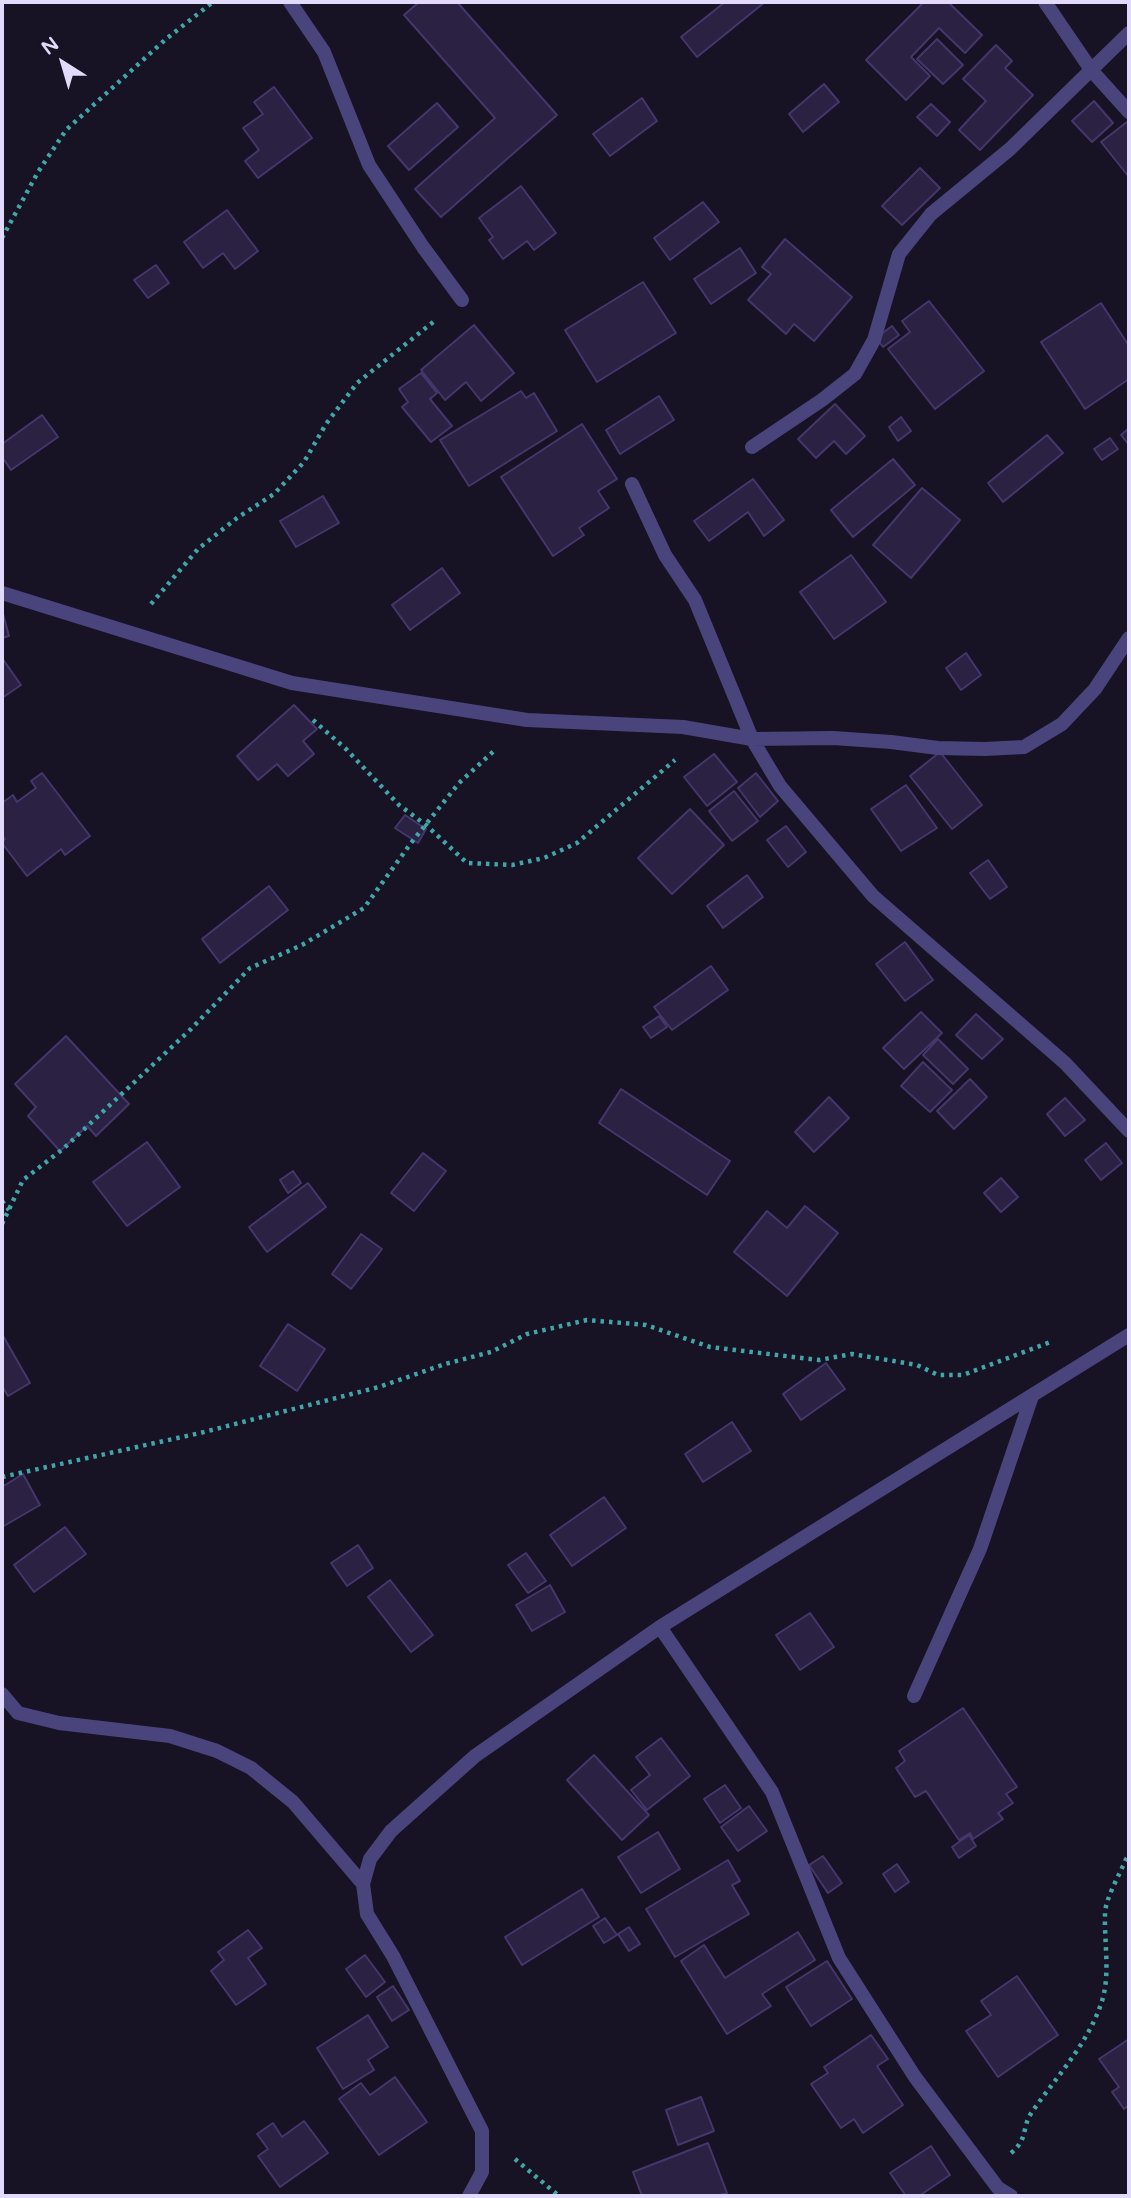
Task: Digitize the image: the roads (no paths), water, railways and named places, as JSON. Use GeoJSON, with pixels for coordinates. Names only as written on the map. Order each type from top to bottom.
{"type":"FeatureCollection","features":[{"type":"Feature","properties":{"kind":"street"},"geometry":{"type":"LineString","coordinates":[[290,2],[324,52],[369,165],[462,300]]}},
{"type":"Feature","properties":{"kind":"street"},"geometry":{"type":"LineString","coordinates":[[1045,2],[1092,71],[1129,111]]}},
{"type":"Feature","properties":{"kind":"street"},"geometry":{"type":"LineString","coordinates":[[752,447],[822,400],[855,374],[874,340],[899,254],[931,214],[1010,149],[1129,33]]}},
{"type":"Feature","properties":{"kind":"street"},"geometry":{"type":"LineString","coordinates":[[632,484],[665,555],[695,600],[752,739],[780,786],[873,896],[1065,1063],[1129,1131]]}},
{"type":"Feature","properties":{"kind":"street"},"geometry":{"type":"LineString","coordinates":[[2,593],[292,683],[527,720],[684,727],[752,739],[833,738],[950,749],[1024,747],[1062,724],[1095,689],[1129,638]]}},
{"type":"Feature","properties":{"kind":"street"},"geometry":{"type":"LineString","coordinates":[[469,2196],[482,2172],[482,2131],[399,1968],[367,1914],[363,1884],[370,1860],[391,1830],[475,1756],[660,1627],[1129,1335]]}},
{"type":"Feature","properties":{"kind":"street"},"geometry":{"type":"LineString","coordinates":[[914,1696],[980,1549],[1032,1396]]}},
{"type":"Feature","properties":{"kind":"street"},"geometry":{"type":"LineString","coordinates":[[660,1627],[772,1792],[839,1958],[915,2077],[998,2188],[1012,2196]]}},
{"type":"Feature","properties":{"kind":"street"},"geometry":{"type":"LineString","coordinates":[[2,1694],[18,1713]]}},
{"type":"Feature","properties":{"kind":"street"},"geometry":{"type":"LineString","coordinates":[[2,1718],[18,1713],[59,1723],[170,1736],[229,1757],[251,1768],[293,1802],[363,1884]]}}]}
